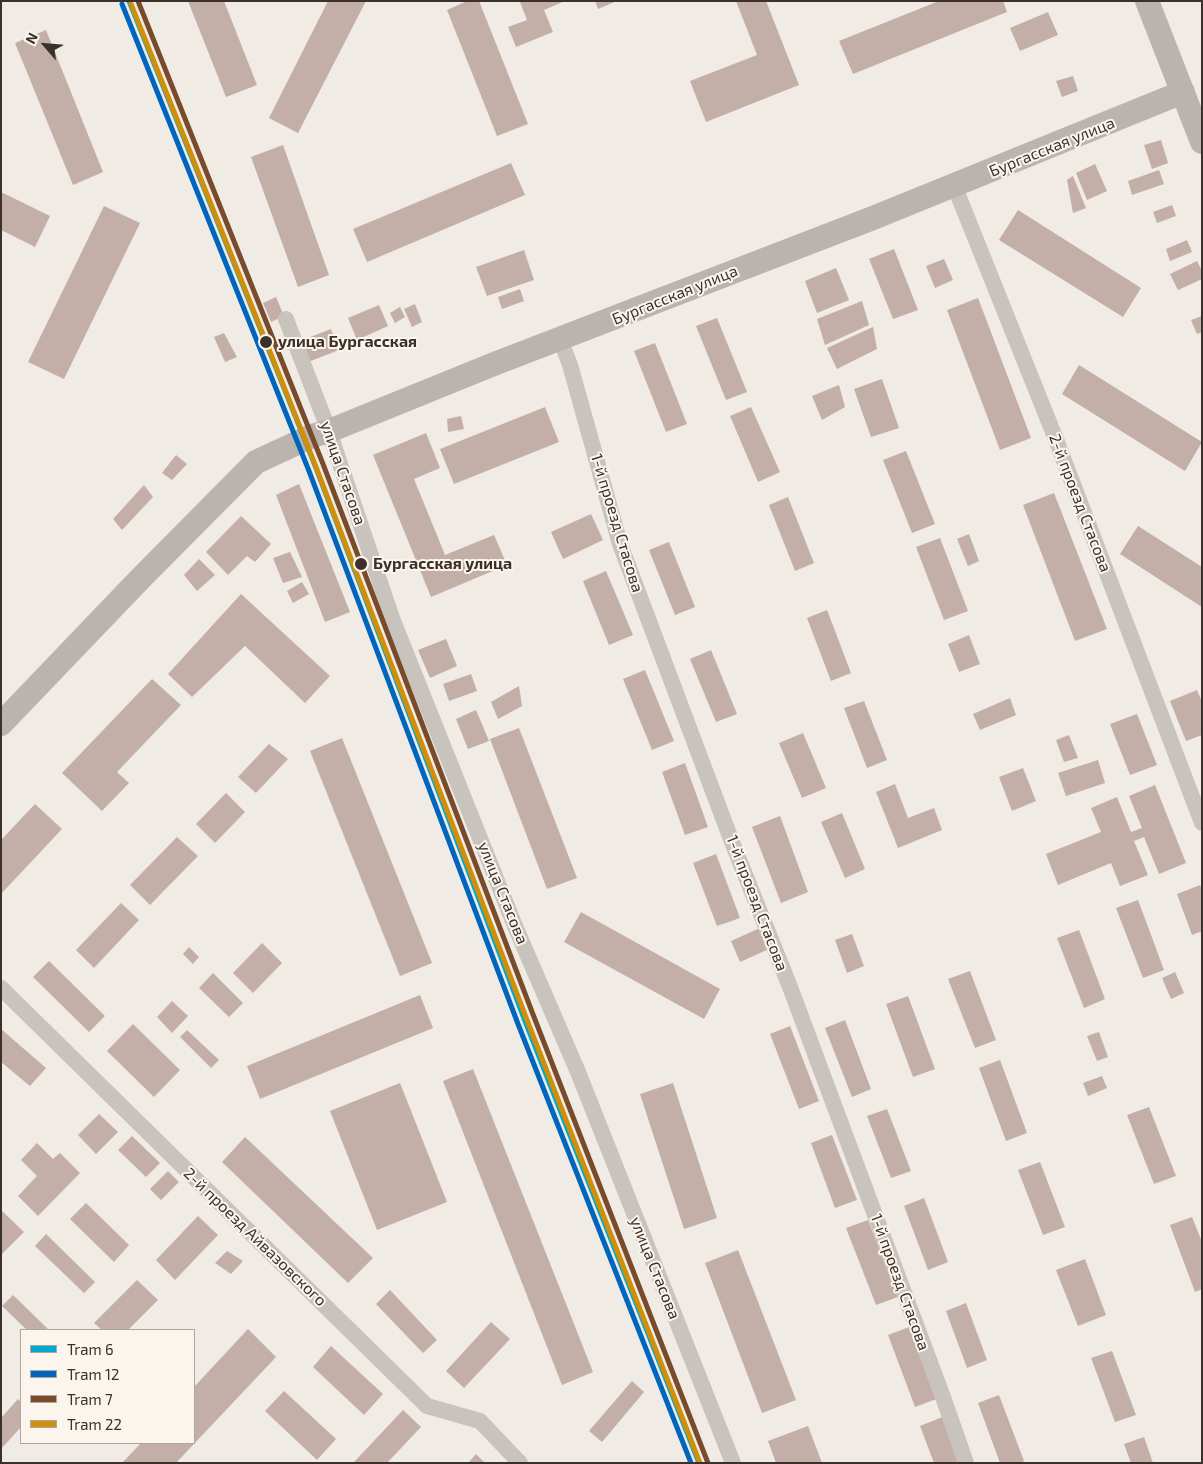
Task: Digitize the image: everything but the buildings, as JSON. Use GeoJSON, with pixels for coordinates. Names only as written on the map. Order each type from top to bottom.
{"type":"FeatureCollection","features":[{"type":"Feature","properties":{"kind":"street"},"geometry":{"type":"LineString","coordinates":[[1147,1],[1202,142]]}},
{"type":"Feature","properties":{"kind":"street","name":"Бургасская улица"},"geometry":{"type":"LineString","coordinates":[[1,724],[139,580],[256,462],[312,436],[873,218],[1183,92]]}},
{"type":"Feature","properties":{"kind":"street","name":"2-й проезд Стасова"},"geometry":{"type":"LineString","coordinates":[[954,185],[1057,442],[1202,823]]}},
{"type":"Feature","properties":{"kind":"street","name":"улица Стасова"},"geometry":{"type":"LineString","coordinates":[[286,318],[329,431],[392,618],[512,916],[578,1072],[732,1463]]}},
{"type":"Feature","properties":{"kind":"street","name":"1-й проезд Стасова"},"geometry":{"type":"LineString","coordinates":[[560,339],[570,364],[620,544],[732,842],[790,987],[966,1463]]}},
{"type":"Feature","properties":{"kind":"street","name":"2-й проезд Айвазовского"},"geometry":{"type":"LineString","coordinates":[[1,988],[427,1406],[480,1421],[520,1463]]}},
{"type":"Feature","properties":{"kind":"tram line","name":"6"},"geometry":{"type":"LineString","coordinates":[[129,1],[316,468],[525,1021],[699,1463]]}},
{"type":"Feature","properties":{"kind":"tram line","name":"7"},"geometry":{"type":"LineString","coordinates":[[138,1],[323,464],[534,1017],[708,1463]]}},
{"type":"Feature","properties":{"kind":"tram line","name":"12"},"geometry":{"type":"LineString","coordinates":[[122,4],[309,471],[518,1024],[691,1463]]}},
{"type":"Feature","properties":{"kind":"tram line","name":"22"},"geometry":{"type":"LineString","coordinates":[[131,4],[316,467],[527,1020],[700,1463]]}},
{"type":"Feature","properties":{"kind":"place","name":"улица Бургасская"},"geometry":{"type":"Point","coordinates":[266,342]}},
{"type":"Feature","properties":{"kind":"place","name":"Бургасская улица"},"geometry":{"type":"Point","coordinates":[361,564]}}]}
